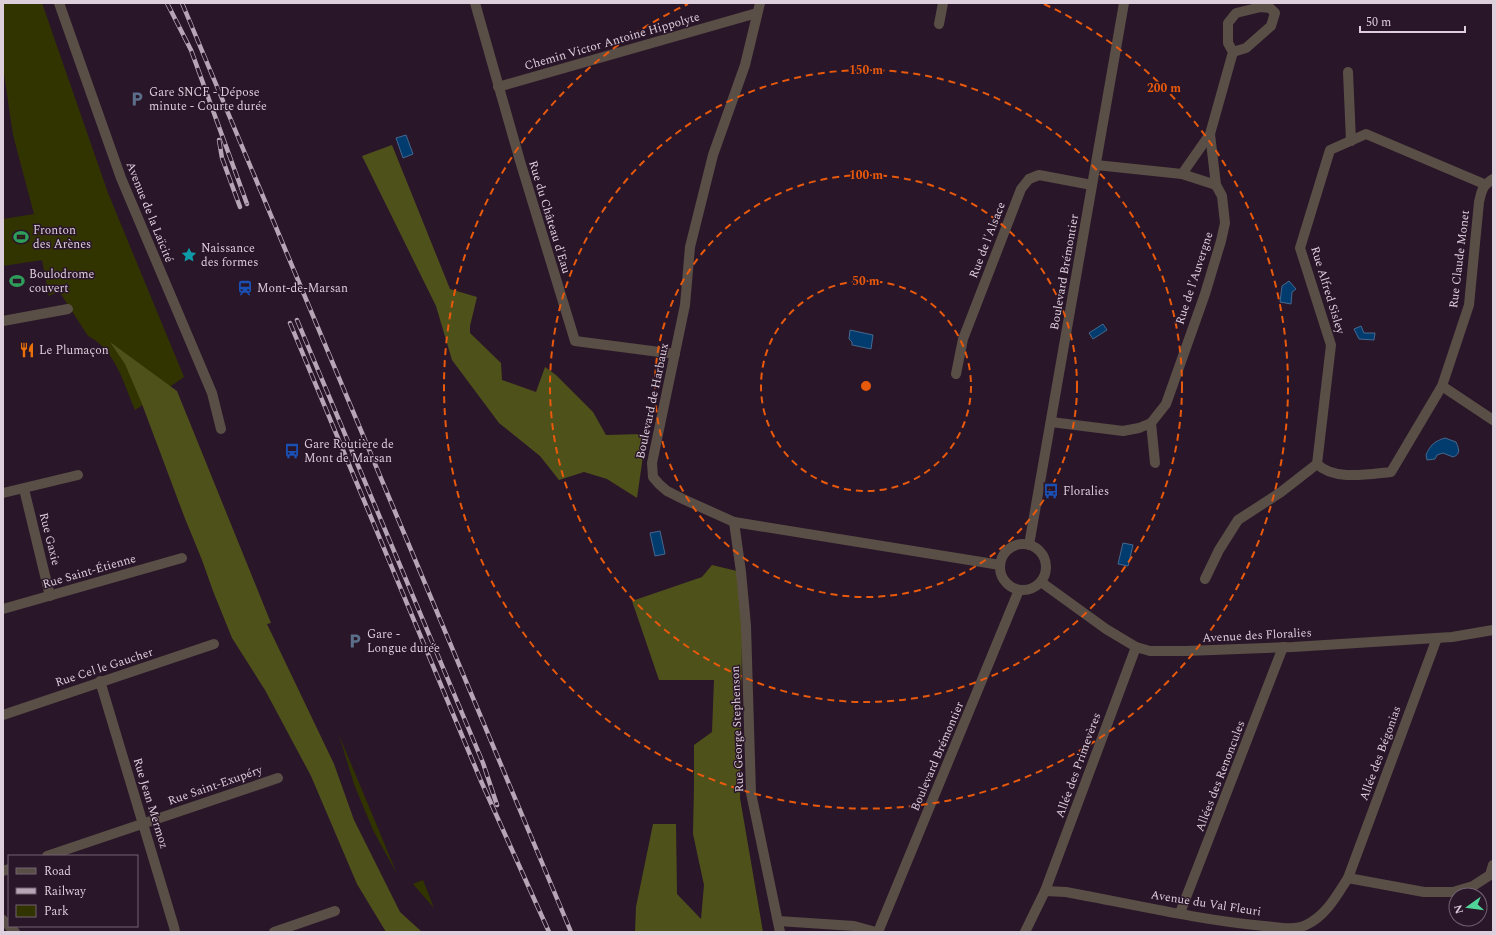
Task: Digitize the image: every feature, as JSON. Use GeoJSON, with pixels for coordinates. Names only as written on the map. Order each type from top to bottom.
{"type":"FeatureCollection","features":[{"type":"Feature","properties":{"kind":"street","name":"Avenue de la Laïcité"},"geometry":{"type":"LineString","coordinates":[[59,3],[121,178],[212,393],[221,429]]}},
{"type":"Feature","properties":{"kind":"street","name":"Rue du Château d'Eau"},"geometry":{"type":"LineString","coordinates":[[475,3],[498,87],[575,341],[675,354]]}},
{"type":"Feature","properties":{"kind":"street","name":"Boulevard de Harbaux"},"geometry":{"type":"LineString","coordinates":[[760,3],[745,65],[713,155],[690,246],[685,305],[652,463],[653,477],[667,491],[734,522],[1000,565]]}},
{"type":"Feature","properties":{"kind":"street"},"geometry":{"type":"LineString","coordinates":[[939,24],[943,3]]}},
{"type":"Feature","properties":{"kind":"street","name":"Boulevard Brémontier"},"geometry":{"type":"LineString","coordinates":[[1029,545],[1124,3]]}},
{"type":"Feature","properties":{"kind":"street"},"geometry":{"type":"LineString","coordinates":[[1182,174],[1210,134],[1233,52],[1228,43],[1228,23],[1236,13],[1261,7],[1270,8],[1275,13],[1271,26],[1246,48],[1233,52]]}},
{"type":"Feature","properties":{"kind":"street","name":"Chemin Victor Antoine Hippolyte"},"geometry":{"type":"LineString","coordinates":[[498,87],[757,13]]}},
{"type":"Feature","properties":{"kind":"street"},"geometry":{"type":"LineString","coordinates":[[1348,72],[1351,141]]}},
{"type":"Feature","properties":{"kind":"street","name":"Rue de l'Auvergne"},"geometry":{"type":"LineString","coordinates":[[1150,423],[1166,404],[1205,294],[1225,223],[1222,196],[1216,185],[1210,134]]}},
{"type":"Feature","properties":{"kind":"street","name":"Rue Alfred Sisley"},"geometry":{"type":"LineString","coordinates":[[1317,464],[1331,345],[1300,248],[1330,150],[1366,134],[1489,182]]}},
{"type":"Feature","properties":{"kind":"street"},"geometry":{"type":"LineString","coordinates":[[1096,165],[1182,174],[1216,185]]}},
{"type":"Feature","properties":{"kind":"street","name":"Rue de l'Alsace"},"geometry":{"type":"LineString","coordinates":[[956,374],[963,339],[1021,189],[1029,179],[1039,175],[1092,185]]}},
{"type":"Feature","properties":{"kind":"street","name":"Rue Claude Monet"},"geometry":{"type":"LineString","coordinates":[[1317,464],[1322,470],[1349,476],[1391,472],[1442,386],[1469,305],[1479,202],[1489,182]]}},
{"type":"Feature","properties":{"kind":"street"},"geometry":{"type":"LineString","coordinates":[[3,321],[68,309]]}},
{"type":"Feature","properties":{"kind":"street"},"geometry":{"type":"LineString","coordinates":[[1442,386],[1493,420]]}},
{"type":"Feature","properties":{"kind":"street"},"geometry":{"type":"LineString","coordinates":[[1051,422],[1123,431],[1139,428],[1150,423],[1155,463]]}},
{"type":"Feature","properties":{"kind":"street"},"geometry":{"type":"LineString","coordinates":[[1205,579],[1219,550],[1238,520],[1281,492],[1317,464]]}},
{"type":"Feature","properties":{"kind":"street"},"geometry":{"type":"LineString","coordinates":[[3,493],[78,475]]}},
{"type":"Feature","properties":{"kind":"street","name":"Rue Gaxie"},"geometry":{"type":"LineString","coordinates":[[24,489],[50,596]]}},
{"type":"Feature","properties":{"kind":"street","name":"Rue George Stephenson"},"geometry":{"type":"LineString","coordinates":[[734,522],[741,572],[746,626],[751,793],[780,932]]}},
{"type":"Feature","properties":{"kind":"street"},"geometry":{"type":"LineString","coordinates":[[1021,544],[1029,545],[1036,548],[1042,554],[1045,560],[1045,575],[1041,582],[1035,587],[1027,590],[1012,588],[1007,584],[1000,572],[1002,557],[1007,550],[1013,546],[1021,544]]}},
{"type":"Feature","properties":{"kind":"street","name":"Rue Saint-Étienne"},"geometry":{"type":"LineString","coordinates":[[3,609],[182,558]]}},
{"type":"Feature","properties":{"kind":"street","name":"Avenue des Floralies"},"geometry":{"type":"LineString","coordinates":[[1041,582],[1106,629],[1136,647],[1150,651],[1186,652],[1437,638],[1493,630]]}},
{"type":"Feature","properties":{"kind":"street","name":"Boulevard Brémontier"},"geometry":{"type":"LineString","coordinates":[[877,932],[1019,590]]}},
{"type":"Feature","properties":{"kind":"street","name":"Allée des Bégonias"},"geometry":{"type":"LineString","coordinates":[[1348,878],[1437,638]]}},
{"type":"Feature","properties":{"kind":"street","name":"Rue Cel le Gaucher"},"geometry":{"type":"LineString","coordinates":[[3,714],[214,644]]}},
{"type":"Feature","properties":{"kind":"street","name":"Allée des Primevères"},"geometry":{"type":"LineString","coordinates":[[1046,891],[1136,647]]}},
{"type":"Feature","properties":{"kind":"street","name":"Allées des Renoncules"},"geometry":{"type":"LineString","coordinates":[[1180,913],[1283,647]]}},
{"type":"Feature","properties":{"kind":"street","name":"Rue Jean Mermoz"},"geometry":{"type":"LineString","coordinates":[[100,681],[144,823],[175,932]]}},
{"type":"Feature","properties":{"kind":"street","name":"Rue Saint-Exupéry"},"geometry":{"type":"LineString","coordinates":[[50,855],[278,778]]}},
{"type":"Feature","properties":{"kind":"street"},"geometry":{"type":"LineString","coordinates":[[1348,878],[1424,892],[1453,892],[1473,886],[1490,875],[1493,865]]}},
{"type":"Feature","properties":{"kind":"street","name":"Avenue du Val Fleuri"},"geometry":{"type":"LineString","coordinates":[[1046,891],[1066,892],[1234,923],[1292,928],[1306,925],[1328,909],[1348,878]]}},
{"type":"Feature","properties":{"kind":"street"},"geometry":{"type":"LineString","coordinates":[[1025,932],[1046,891]]}},
{"type":"Feature","properties":{"kind":"street"},"geometry":{"type":"LineString","coordinates":[[274,932],[336,911]]}},
{"type":"Feature","properties":{"kind":"street"},"geometry":{"type":"LineString","coordinates":[[778,921],[854,926],[877,932]]}},
{"type":"Feature","properties":{"kind":"green space"},"geometry":{"type":"Polygon","coordinates":[[[3,3],[42,3],[108,193],[184,377],[135,410],[118,368],[112,358],[105,349],[88,336],[59,291],[49,296],[42,260],[3,266],[3,219],[34,214],[13,135],[3,67],[3,3]]]}},
{"type":"Feature","properties":{"kind":"green space"},"geometry":{"type":"Polygon","coordinates":[[[339,735],[397,874],[373,830],[354,784],[339,735]]]}},
{"type":"Feature","properties":{"kind":"green space"},"geometry":{"type":"Polygon","coordinates":[[[423,880],[434,908],[413,884],[423,880]]]}},
{"type":"Feature","properties":{"kind":"shaded area"},"geometry":{"type":"Polygon","coordinates":[[[392,145],[450,289],[477,297],[470,326],[470,333],[501,363],[502,380],[536,392],[545,367],[556,375],[593,412],[606,435],[643,434],[644,449],[637,498],[607,479],[584,472],[559,480],[540,456],[499,423],[452,360],[436,306],[362,156],[392,145]]]}},
{"type":"Feature","properties":{"kind":"shaded area"},"geometry":{"type":"Polygon","coordinates":[[[110,342],[177,391],[271,623],[267,624],[334,764],[354,820],[400,912],[422,932],[386,932],[357,884],[311,776],[265,690],[232,638],[142,404],[125,364],[110,342]]]}},
{"type":"Feature","properties":{"kind":"shaded area"},"geometry":{"type":"Polygon","coordinates":[[[712,565],[741,572],[742,638],[740,798],[763,932],[635,932],[636,907],[653,824],[676,824],[677,894],[701,919],[704,885],[693,834],[694,745],[712,732],[714,680],[659,680],[632,601],[702,577],[712,565]]]}},
{"type":"Feature","properties":{"kind":"water"},"geometry":{"type":"Polygon","coordinates":[[[406,135],[413,154],[403,158],[396,138],[406,135]]]}},
{"type":"Feature","properties":{"kind":"water"},"geometry":{"type":"Polygon","coordinates":[[[1289,281],[1296,289],[1292,292],[1291,304],[1280,302],[1282,286],[1289,281]]]}},
{"type":"Feature","properties":{"kind":"water"},"geometry":{"type":"Polygon","coordinates":[[[1103,324],[1107,330],[1093,339],[1089,333],[1103,324]]]}},
{"type":"Feature","properties":{"kind":"water"},"geometry":{"type":"Polygon","coordinates":[[[1361,326],[1364,333],[1375,333],[1374,340],[1359,339],[1354,329],[1361,326]]]}},
{"type":"Feature","properties":{"kind":"water"},"geometry":{"type":"Polygon","coordinates":[[[850,330],[873,335],[871,349],[852,345],[852,342],[849,339],[850,330]]]}},
{"type":"Feature","properties":{"kind":"water"},"geometry":{"type":"Polygon","coordinates":[[[1445,438],[1456,442],[1458,453],[1453,457],[1443,453],[1437,455],[1435,459],[1427,460],[1426,455],[1431,446],[1445,438]]]}},
{"type":"Feature","properties":{"kind":"water"},"geometry":{"type":"Polygon","coordinates":[[[660,531],[665,554],[655,556],[650,533],[660,531]]]}},
{"type":"Feature","properties":{"kind":"water"},"geometry":{"type":"Polygon","coordinates":[[[1123,543],[1133,545],[1128,566],[1118,564],[1123,543]]]}},
{"type":"Feature","properties":{"kind":"railway"},"geometry":{"type":"LineString","coordinates":[[167,3],[191,50],[247,204]]}},
{"type":"Feature","properties":{"kind":"railway"},"geometry":{"type":"LineString","coordinates":[[182,3],[571,932]]}},
{"type":"Feature","properties":{"kind":"railway"},"geometry":{"type":"LineString","coordinates":[[219,140],[222,158],[240,207]]}},
{"type":"Feature","properties":{"kind":"railway"},"geometry":{"type":"LineString","coordinates":[[297,320],[483,763],[497,805]]}},
{"type":"Feature","properties":{"kind":"railway"},"geometry":{"type":"LineString","coordinates":[[290,323],[481,781],[549,932]]}},
{"type":"Feature","properties":{"kind":"place","name":"Gare SNCF - Dépose minute - Courte durée"},"geometry":{"type":"Point","coordinates":[137,99]}},
{"type":"Feature","properties":{"kind":"place","name":"Fronton des Arènes"},"geometry":{"type":"Point","coordinates":[21,237]}},
{"type":"Feature","properties":{"kind":"place","name":"Naissance des formes"},"geometry":{"type":"Point","coordinates":[189,255]}},
{"type":"Feature","properties":{"kind":"place","name":"Boulodrome couvert"},"geometry":{"type":"Point","coordinates":[17,281]}},
{"type":"Feature","properties":{"kind":"place","name":"Mont-de-Marsan"},"geometry":{"type":"Point","coordinates":[245,288]}},
{"type":"Feature","properties":{"kind":"place","name":"Le Plumaçon"},"geometry":{"type":"Point","coordinates":[27,350]}},
{"type":"Feature","properties":{"kind":"place","name":"Gare Routière de Mont de Marsan"},"geometry":{"type":"Point","coordinates":[292,451]}},
{"type":"Feature","properties":{"kind":"place","name":"Floralies"},"geometry":{"type":"Point","coordinates":[1051,491]}},
{"type":"Feature","properties":{"kind":"place","name":"Gare - Longue durée"},"geometry":{"type":"Point","coordinates":[355,641]}}]}
